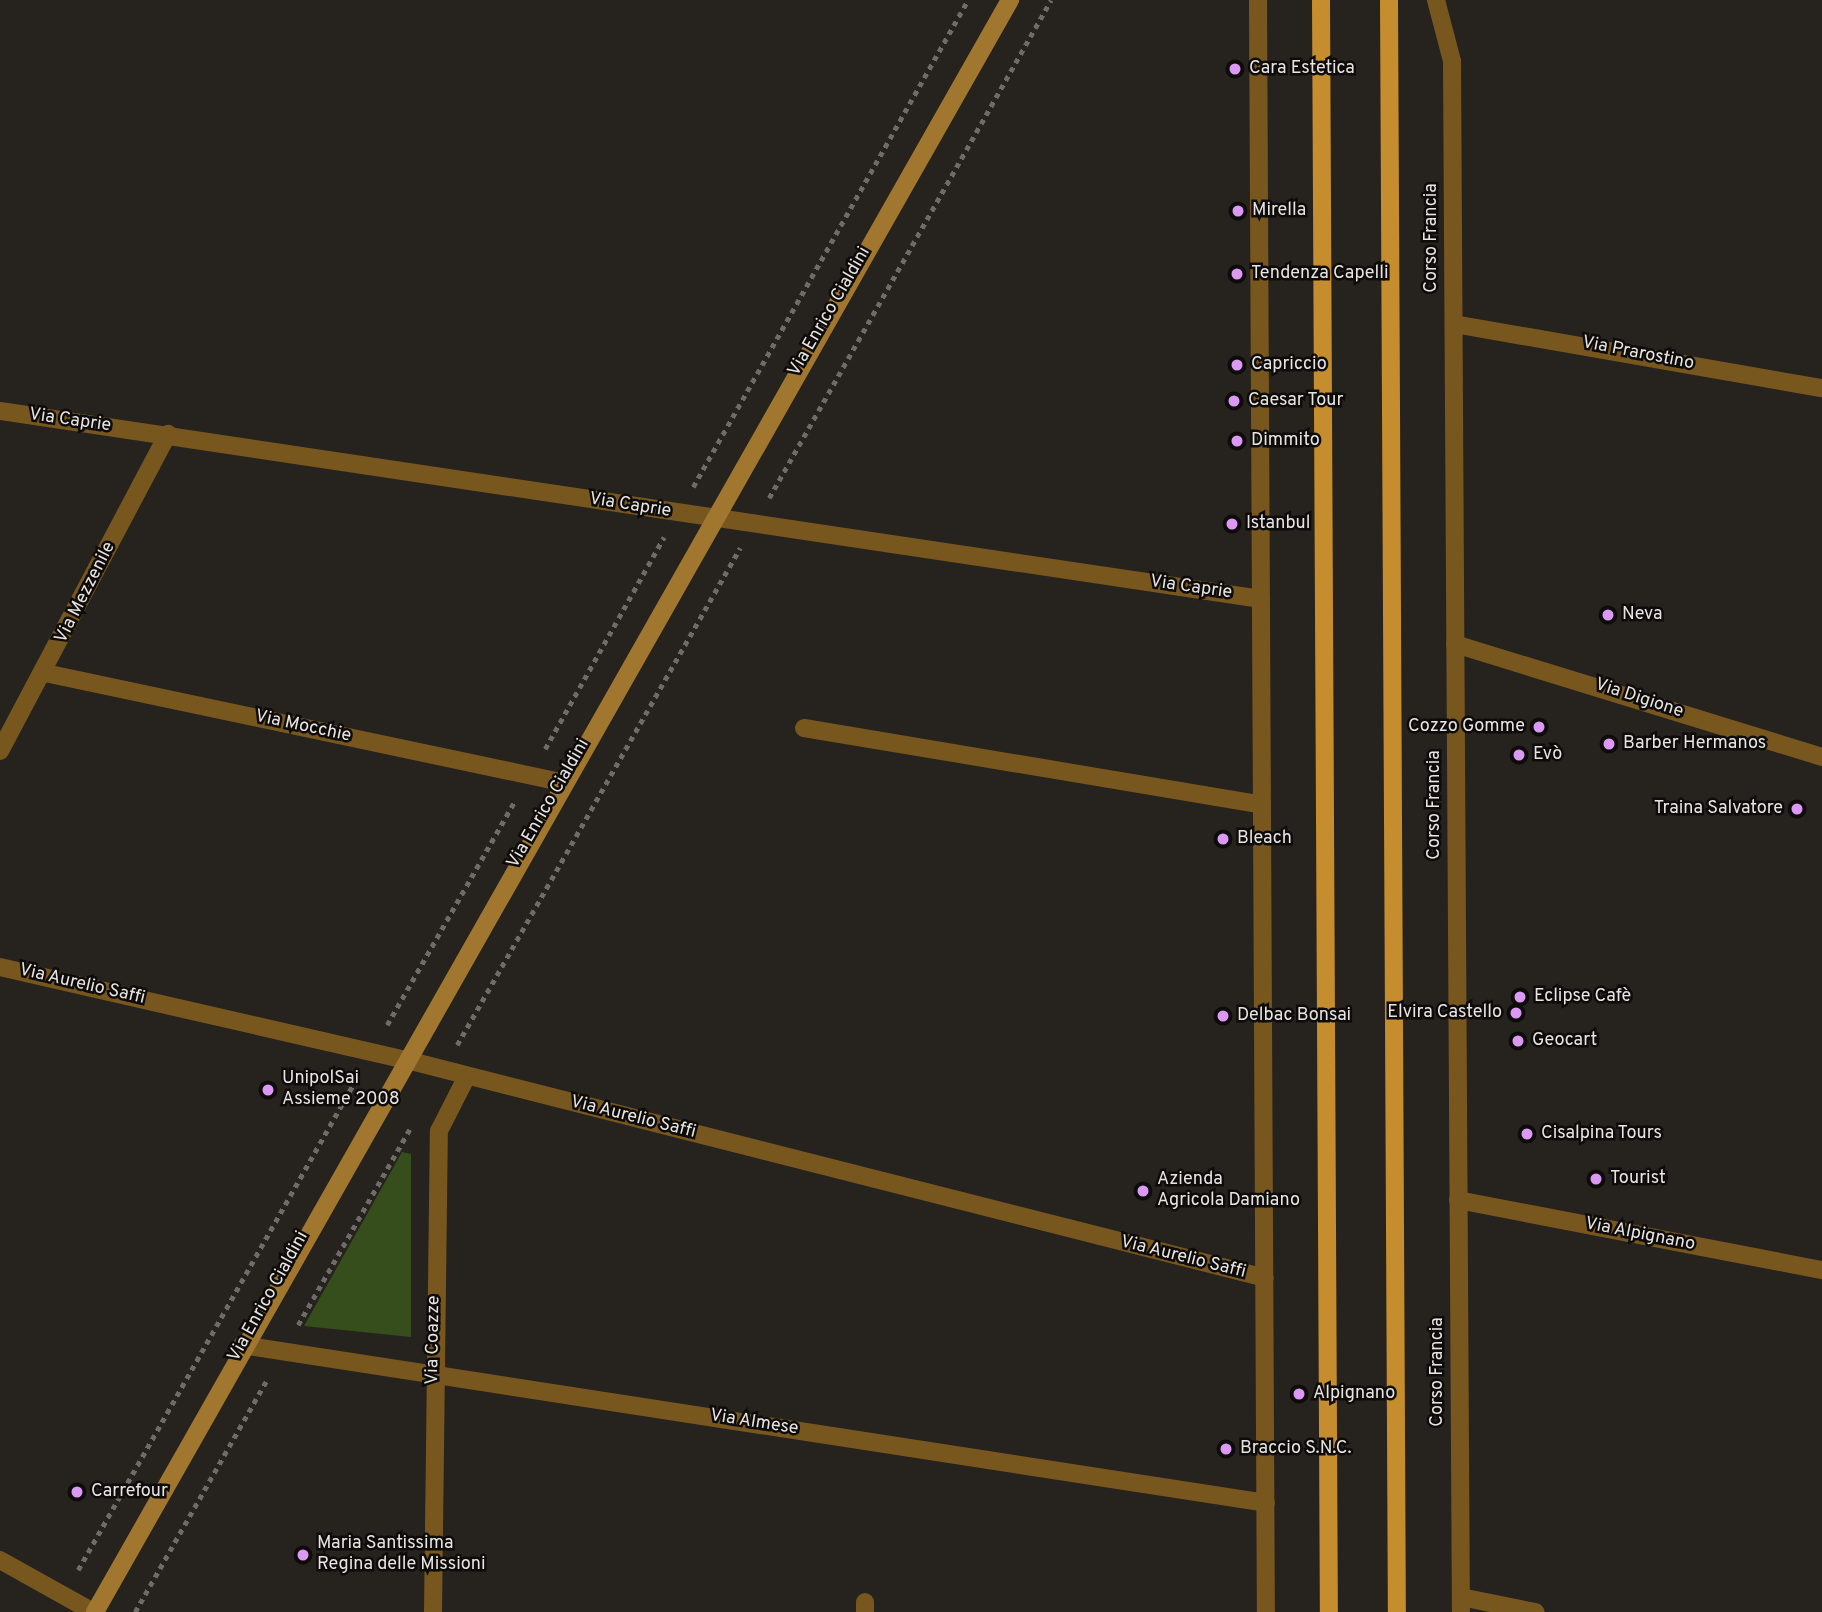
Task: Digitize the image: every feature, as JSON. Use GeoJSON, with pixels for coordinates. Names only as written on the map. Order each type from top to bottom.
{"type":"FeatureCollection","features":[{"type":"Feature","properties":{"kind":"main road"},"geometry":{"type":"LineString","coordinates":[[1321,0],[1329,1612]]}},
{"type":"Feature","properties":{"kind":"main road"},"geometry":{"type":"LineString","coordinates":[[1389,0],[1397,1612]]}},
{"type":"Feature","properties":{"kind":"street","name":"Via Enrico Cialdini"},"geometry":{"type":"LineString","coordinates":[[94,1612],[403,1059],[1010,0]]}},
{"type":"Feature","properties":{"kind":"street"},"geometry":{"type":"LineString","coordinates":[[1258,0],[1266,1612]]}},
{"type":"Feature","properties":{"kind":"street","name":"Corso Francia"},"geometry":{"type":"LineString","coordinates":[[1436,0],[1452,61],[1461,1604]]}},
{"type":"Feature","properties":{"kind":"street","name":"Via Prarostino"},"geometry":{"type":"LineString","coordinates":[[1454,324],[1822,388]]}},
{"type":"Feature","properties":{"kind":"street","name":"Via Caprie"},"geometry":{"type":"LineString","coordinates":[[0,411],[1261,598]]}},
{"type":"Feature","properties":{"kind":"street","name":"Via Mezzenile"},"geometry":{"type":"LineString","coordinates":[[0,751],[45,673],[168,434]]}},
{"type":"Feature","properties":{"kind":"street","name":"Via Digione"},"geometry":{"type":"LineString","coordinates":[[1455,644],[1822,757]]}},
{"type":"Feature","properties":{"kind":"street","name":"Via Mocchie"},"geometry":{"type":"LineString","coordinates":[[45,673],[561,782]]}},
{"type":"Feature","properties":{"kind":"street"},"geometry":{"type":"LineString","coordinates":[[804,728],[1262,805]]}},
{"type":"Feature","properties":{"kind":"street","name":"Via Aurelio Saffi"},"geometry":{"type":"LineString","coordinates":[[0,967],[403,1059],[1265,1278]]}},
{"type":"Feature","properties":{"kind":"street","name":"Via Coazze"},"geometry":{"type":"LineString","coordinates":[[433,1612],[433,1373],[439,1131],[467,1076]]}},
{"type":"Feature","properties":{"kind":"street","name":"Via Alpignano"},"geometry":{"type":"LineString","coordinates":[[1458,1200],[1822,1270]]}},
{"type":"Feature","properties":{"kind":"street","name":"Via Almese"},"geometry":{"type":"LineString","coordinates":[[242,1345],[1266,1503]]}},
{"type":"Feature","properties":{"kind":"street"},"geometry":{"type":"LineString","coordinates":[[0,1560],[94,1612]]}},
{"type":"Feature","properties":{"kind":"street"},"geometry":{"type":"LineString","coordinates":[[1461,1604],[1535,1612]]}},
{"type":"Feature","properties":{"kind":"path"},"geometry":{"type":"LineString","coordinates":[[64,1595],[968,0]]}},
{"type":"Feature","properties":{"kind":"path"},"geometry":{"type":"LineString","coordinates":[[443,1070],[1051,0]]}},
{"type":"Feature","properties":{"kind":"path"},"geometry":{"type":"LineString","coordinates":[[135,1612],[417,1117]]}},
{"type":"Feature","properties":{"kind":"green space"},"geometry":{"type":"Polygon","coordinates":[[[402,1152],[411,1154],[411,1337],[304,1326],[402,1152]]]}},
{"type":"Feature","properties":{"kind":"place","name":"Cara Estetica"},"geometry":{"type":"Point","coordinates":[1235,69]}},
{"type":"Feature","properties":{"kind":"place","name":"Mirella"},"geometry":{"type":"Point","coordinates":[1238,211]}},
{"type":"Feature","properties":{"kind":"place","name":"Tendenza Capelli"},"geometry":{"type":"Point","coordinates":[1237,274]}},
{"type":"Feature","properties":{"kind":"place","name":"Capriccio"},"geometry":{"type":"Point","coordinates":[1237,365]}},
{"type":"Feature","properties":{"kind":"place","name":"Caesar Tour"},"geometry":{"type":"Point","coordinates":[1234,401]}},
{"type":"Feature","properties":{"kind":"place","name":"Dimmito"},"geometry":{"type":"Point","coordinates":[1237,441]}},
{"type":"Feature","properties":{"kind":"place","name":"Istanbul"},"geometry":{"type":"Point","coordinates":[1232,524]}},
{"type":"Feature","properties":{"kind":"place","name":"Neva"},"geometry":{"type":"Point","coordinates":[1608,615]}},
{"type":"Feature","properties":{"kind":"place","name":"Cozzo Gomme"},"geometry":{"type":"Point","coordinates":[1539,727]}},
{"type":"Feature","properties":{"kind":"place","name":"Barber Hermanos"},"geometry":{"type":"Point","coordinates":[1609,744]}},
{"type":"Feature","properties":{"kind":"place","name":"Evò"},"geometry":{"type":"Point","coordinates":[1519,755]}},
{"type":"Feature","properties":{"kind":"place","name":"Traina Salvatore"},"geometry":{"type":"Point","coordinates":[1797,809]}},
{"type":"Feature","properties":{"kind":"place","name":"Bleach"},"geometry":{"type":"Point","coordinates":[1223,839]}},
{"type":"Feature","properties":{"kind":"place","name":"Eclipse Cafè"},"geometry":{"type":"Point","coordinates":[1520,997]}},
{"type":"Feature","properties":{"kind":"place","name":"Elvira Castello"},"geometry":{"type":"Point","coordinates":[1516,1013]}},
{"type":"Feature","properties":{"kind":"place","name":"Delbac Bonsai"},"geometry":{"type":"Point","coordinates":[1223,1016]}},
{"type":"Feature","properties":{"kind":"place","name":"Geocart"},"geometry":{"type":"Point","coordinates":[1518,1041]}},
{"type":"Feature","properties":{"kind":"place","name":"UnipolSai Assieme 2008"},"geometry":{"type":"Point","coordinates":[268,1090]}},
{"type":"Feature","properties":{"kind":"place","name":"Cisalpina Tours"},"geometry":{"type":"Point","coordinates":[1527,1134]}},
{"type":"Feature","properties":{"kind":"place","name":"Tourist"},"geometry":{"type":"Point","coordinates":[1596,1179]}},
{"type":"Feature","properties":{"kind":"place","name":"Azienda Agricola Damiano"},"geometry":{"type":"Point","coordinates":[1143,1191]}},
{"type":"Feature","properties":{"kind":"place","name":"Alpignano"},"geometry":{"type":"Point","coordinates":[1299,1394]}},
{"type":"Feature","properties":{"kind":"place","name":"Braccio S.N.C."},"geometry":{"type":"Point","coordinates":[1226,1449]}},
{"type":"Feature","properties":{"kind":"place","name":"Carrefour"},"geometry":{"type":"Point","coordinates":[77,1492]}},
{"type":"Feature","properties":{"kind":"place","name":"Maria Santissima Regina delle Missioni"},"geometry":{"type":"Point","coordinates":[303,1555]}}]}
